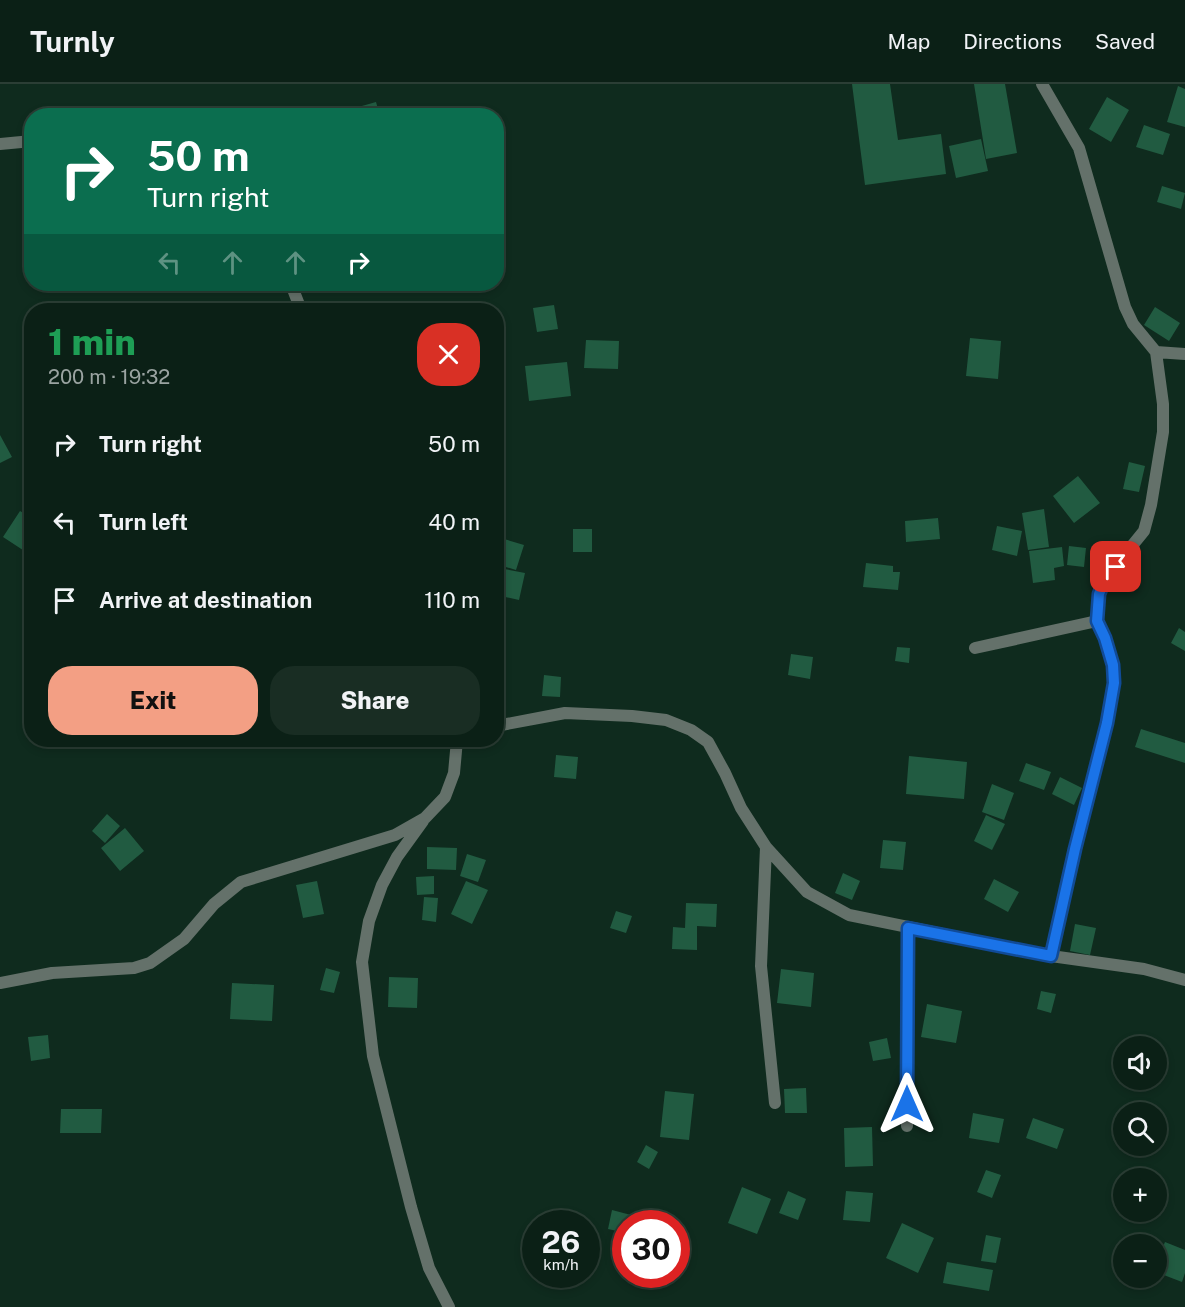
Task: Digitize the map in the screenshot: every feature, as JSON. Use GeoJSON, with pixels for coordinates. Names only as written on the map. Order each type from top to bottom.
{"type":"FeatureCollection","features":[{"type":"Feature","properties":{"kind":"street"},"geometry":{"type":"LineString","coordinates":[[1042,84],[1078,148],[1132,324],[1156,352],[1164,404],[1151,505],[1144,531],[1105,579],[1099,594],[1097,621],[1113,665],[1114,683],[1107,723],[1051,956]]}},
{"type":"Feature","properties":{"kind":"street"},"geometry":{"type":"LineString","coordinates":[[0,144],[24,142]]}},
{"type":"Feature","properties":{"kind":"street"},"geometry":{"type":"LineString","coordinates":[[1156,352],[1185,354]]}},
{"type":"Feature","properties":{"kind":"street"},"geometry":{"type":"LineString","coordinates":[[975,648],[1097,621]]}},
{"type":"Feature","properties":{"kind":"street"},"geometry":{"type":"LineString","coordinates":[[504,724],[565,713],[666,720],[691,730],[708,742],[741,808],[766,847],[807,892],[849,915],[1051,956],[1144,969],[1185,980]]}},
{"type":"Feature","properties":{"kind":"street"},"geometry":{"type":"LineString","coordinates":[[449,1307],[429,1268],[411,1207],[373,1056],[362,962],[369,921],[382,885],[397,857],[425,818],[445,798],[454,773],[457,747]]}},
{"type":"Feature","properties":{"kind":"street"},"geometry":{"type":"LineString","coordinates":[[0,983],[52,973],[134,968],[150,963],[184,939],[214,904],[241,882],[395,835],[425,818]]}},
{"type":"Feature","properties":{"kind":"street"},"geometry":{"type":"LineString","coordinates":[[766,847],[761,966],[775,1103]]}},
{"type":"Feature","properties":{"kind":"street"},"geometry":{"type":"LineString","coordinates":[[907,1126],[908,928]]}},
{"type":"Feature","properties":{"kind":"building"},"geometry":{"type":"Polygon","coordinates":[[[852,84],[890,84],[898,140],[941,134],[946,174],[865,185],[852,84]]]}},
{"type":"Feature","properties":{"kind":"building"},"geometry":{"type":"Polygon","coordinates":[[[974,84],[1005,84],[1017,153],[986,159],[974,84]]]}},
{"type":"Feature","properties":{"kind":"building"},"geometry":{"type":"Polygon","coordinates":[[[1178,86],[1185,89],[1185,127],[1167,122],[1178,86]]]}},
{"type":"Feature","properties":{"kind":"building"},"geometry":{"type":"Polygon","coordinates":[[[1107,97],[1129,110],[1111,142],[1089,129],[1107,97]]]}},
{"type":"Feature","properties":{"kind":"building"},"geometry":{"type":"Polygon","coordinates":[[[376,102],[378,108],[355,108],[376,102]]]}},
{"type":"Feature","properties":{"kind":"building"},"geometry":{"type":"Polygon","coordinates":[[[1144,125],[1170,134],[1163,155],[1136,147],[1144,125]]]}},
{"type":"Feature","properties":{"kind":"building"},"geometry":{"type":"Polygon","coordinates":[[[981,139],[988,171],[956,178],[949,146],[981,139]]]}},
{"type":"Feature","properties":{"kind":"building"},"geometry":{"type":"Polygon","coordinates":[[[1162,186],[1185,193],[1181,209],[1157,202],[1162,186]]]}},
{"type":"Feature","properties":{"kind":"building"},"geometry":{"type":"Polygon","coordinates":[[[554,305],[558,329],[537,332],[533,308],[554,305]]]}},
{"type":"Feature","properties":{"kind":"building"},"geometry":{"type":"Polygon","coordinates":[[[1155,307],[1180,323],[1169,341],[1144,325],[1155,307]]]}},
{"type":"Feature","properties":{"kind":"building"},"geometry":{"type":"Polygon","coordinates":[[[970,338],[1001,341],[998,379],[966,376],[970,338]]]}},
{"type":"Feature","properties":{"kind":"building"},"geometry":{"type":"Polygon","coordinates":[[[586,340],[619,341],[618,369],[584,368],[586,340]]]}},
{"type":"Feature","properties":{"kind":"building"},"geometry":{"type":"Polygon","coordinates":[[[567,362],[571,396],[529,401],[525,366],[567,362]]]}},
{"type":"Feature","properties":{"kind":"building"},"geometry":{"type":"Polygon","coordinates":[[[0,435],[12,457],[0,463],[0,435]]]}},
{"type":"Feature","properties":{"kind":"building"},"geometry":{"type":"Polygon","coordinates":[[[1129,462],[1145,466],[1139,492],[1123,489],[1129,462]]]}},
{"type":"Feature","properties":{"kind":"building"},"geometry":{"type":"Polygon","coordinates":[[[1078,476],[1100,503],[1074,523],[1053,496],[1078,476]]]}},
{"type":"Feature","properties":{"kind":"building"},"geometry":{"type":"Polygon","coordinates":[[[1044,509],[1049,547],[1028,550],[1022,513],[1044,509]]]}},
{"type":"Feature","properties":{"kind":"building"},"geometry":{"type":"Polygon","coordinates":[[[20,511],[24,513],[24,551],[3,537],[20,511]]]}},
{"type":"Feature","properties":{"kind":"building"},"geometry":{"type":"Polygon","coordinates":[[[938,518],[940,539],[906,542],[905,521],[938,518]]]}},
{"type":"Feature","properties":{"kind":"building"},"geometry":{"type":"Polygon","coordinates":[[[997,526],[1022,531],[1017,556],[992,550],[997,526]]]}},
{"type":"Feature","properties":{"kind":"building"},"geometry":{"type":"Polygon","coordinates":[[[573,529],[592,529],[592,552],[573,552],[573,529]]]}},
{"type":"Feature","properties":{"kind":"building"},"geometry":{"type":"Polygon","coordinates":[[[504,539],[524,545],[516,570],[504,566],[504,539]]]}},
{"type":"Feature","properties":{"kind":"building"},"geometry":{"type":"Polygon","coordinates":[[[1069,546],[1086,548],[1084,567],[1067,565],[1069,546]]]}},
{"type":"Feature","properties":{"kind":"building"},"geometry":{"type":"Polygon","coordinates":[[[1062,547],[1064,566],[1054,568],[1055,580],[1033,583],[1029,551],[1062,547]]]}},
{"type":"Feature","properties":{"kind":"building"},"geometry":{"type":"Polygon","coordinates":[[[866,563],[893,566],[893,572],[900,572],[898,590],[863,587],[866,563]]]}},
{"type":"Feature","properties":{"kind":"building"},"geometry":{"type":"Polygon","coordinates":[[[504,569],[525,573],[519,600],[504,597],[504,569]]]}},
{"type":"Feature","properties":{"kind":"building"},"geometry":{"type":"Polygon","coordinates":[[[1179,628],[1185,632],[1185,651],[1171,643],[1179,628]]]}},
{"type":"Feature","properties":{"kind":"building"},"geometry":{"type":"Polygon","coordinates":[[[897,647],[910,648],[909,663],[895,661],[897,647]]]}},
{"type":"Feature","properties":{"kind":"building"},"geometry":{"type":"Polygon","coordinates":[[[791,654],[813,657],[810,679],[788,675],[791,654]]]}},
{"type":"Feature","properties":{"kind":"building"},"geometry":{"type":"Polygon","coordinates":[[[544,675],[561,677],[560,697],[542,696],[544,675]]]}},
{"type":"Feature","properties":{"kind":"building"},"geometry":{"type":"Polygon","coordinates":[[[1141,729],[1185,743],[1185,763],[1135,747],[1141,729]]]}},
{"type":"Feature","properties":{"kind":"building"},"geometry":{"type":"Polygon","coordinates":[[[556,755],[578,757],[576,779],[554,777],[556,755]]]}},
{"type":"Feature","properties":{"kind":"building"},"geometry":{"type":"Polygon","coordinates":[[[909,756],[967,762],[964,799],[906,794],[909,756]]]}},
{"type":"Feature","properties":{"kind":"building"},"geometry":{"type":"Polygon","coordinates":[[[1026,763],[1051,772],[1044,790],[1019,781],[1026,763]]]}},
{"type":"Feature","properties":{"kind":"building"},"geometry":{"type":"Polygon","coordinates":[[[1060,777],[1082,788],[1074,805],[1052,794],[1060,777]]]}},
{"type":"Feature","properties":{"kind":"building"},"geometry":{"type":"Polygon","coordinates":[[[992,784],[1014,793],[1004,820],[982,812],[992,784]]]}},
{"type":"Feature","properties":{"kind":"building"},"geometry":{"type":"Polygon","coordinates":[[[107,814],[120,826],[105,843],[92,831],[107,814]]]}},
{"type":"Feature","properties":{"kind":"building"},"geometry":{"type":"Polygon","coordinates":[[[986,815],[1005,824],[992,850],[974,841],[986,815]]]}},
{"type":"Feature","properties":{"kind":"building"},"geometry":{"type":"Polygon","coordinates":[[[125,828],[144,851],[120,871],[101,848],[125,828]]]}},
{"type":"Feature","properties":{"kind":"building"},"geometry":{"type":"Polygon","coordinates":[[[883,840],[906,842],[903,870],[880,868],[883,840]]]}},
{"type":"Feature","properties":{"kind":"building"},"geometry":{"type":"Polygon","coordinates":[[[427,847],[457,848],[456,870],[427,869],[427,847]]]}},
{"type":"Feature","properties":{"kind":"building"},"geometry":{"type":"Polygon","coordinates":[[[467,854],[486,860],[478,882],[460,876],[467,854]]]}},
{"type":"Feature","properties":{"kind":"building"},"geometry":{"type":"Polygon","coordinates":[[[843,873],[860,881],[852,900],[835,893],[843,873]]]}},
{"type":"Feature","properties":{"kind":"building"},"geometry":{"type":"Polygon","coordinates":[[[434,876],[434,894],[417,895],[416,877],[434,876]]]}},
{"type":"Feature","properties":{"kind":"building"},"geometry":{"type":"Polygon","coordinates":[[[994,879],[1019,892],[1008,912],[984,899],[994,879]]]}},
{"type":"Feature","properties":{"kind":"building"},"geometry":{"type":"Polygon","coordinates":[[[317,881],[324,914],[303,918],[296,885],[317,881]]]}},
{"type":"Feature","properties":{"kind":"building"},"geometry":{"type":"Polygon","coordinates":[[[466,881],[488,890],[472,924],[451,914],[466,881]]]}},
{"type":"Feature","properties":{"kind":"building"},"geometry":{"type":"Polygon","coordinates":[[[424,897],[438,898],[436,922],[422,920],[424,897]]]}},
{"type":"Feature","properties":{"kind":"building"},"geometry":{"type":"Polygon","coordinates":[[[686,903],[717,904],[716,927],[697,926],[697,950],[672,949],[673,927],[685,928],[686,903]]]}},
{"type":"Feature","properties":{"kind":"building"},"geometry":{"type":"Polygon","coordinates":[[[616,911],[632,916],[626,933],[610,928],[616,911]]]}},
{"type":"Feature","properties":{"kind":"building"},"geometry":{"type":"Polygon","coordinates":[[[1075,924],[1096,928],[1090,955],[1070,951],[1075,924]]]}},
{"type":"Feature","properties":{"kind":"building"},"geometry":{"type":"Polygon","coordinates":[[[326,968],[340,972],[334,993],[320,990],[326,968]]]}},
{"type":"Feature","properties":{"kind":"building"},"geometry":{"type":"Polygon","coordinates":[[[781,969],[814,973],[811,1007],[777,1003],[781,969]]]}},
{"type":"Feature","properties":{"kind":"building"},"geometry":{"type":"Polygon","coordinates":[[[389,977],[418,978],[417,1008],[388,1007],[389,977]]]}},
{"type":"Feature","properties":{"kind":"building"},"geometry":{"type":"Polygon","coordinates":[[[232,983],[274,985],[272,1021],[230,1019],[232,983]]]}},
{"type":"Feature","properties":{"kind":"building"},"geometry":{"type":"Polygon","coordinates":[[[1041,991],[1056,994],[1051,1013],[1037,1009],[1041,991]]]}},
{"type":"Feature","properties":{"kind":"building"},"geometry":{"type":"Polygon","coordinates":[[[927,1004],[962,1011],[956,1043],[921,1037],[927,1004]]]}},
{"type":"Feature","properties":{"kind":"building"},"geometry":{"type":"Polygon","coordinates":[[[48,1035],[50,1058],[31,1061],[28,1037],[48,1035]]]}},
{"type":"Feature","properties":{"kind":"building"},"geometry":{"type":"Polygon","coordinates":[[[887,1038],[891,1058],[873,1061],[869,1042],[887,1038]]]}},
{"type":"Feature","properties":{"kind":"building"},"geometry":{"type":"Polygon","coordinates":[[[806,1088],[807,1113],[785,1113],[784,1089],[806,1088]]]}},
{"type":"Feature","properties":{"kind":"building"},"geometry":{"type":"Polygon","coordinates":[[[665,1091],[694,1094],[689,1140],[660,1137],[665,1091]]]}},
{"type":"Feature","properties":{"kind":"building"},"geometry":{"type":"Polygon","coordinates":[[[61,1109],[102,1109],[101,1133],[60,1133],[61,1109]]]}},
{"type":"Feature","properties":{"kind":"building"},"geometry":{"type":"Polygon","coordinates":[[[973,1113],[1004,1119],[999,1143],[969,1138],[973,1113]]]}},
{"type":"Feature","properties":{"kind":"building"},"geometry":{"type":"Polygon","coordinates":[[[1033,1118],[1064,1129],[1057,1149],[1026,1138],[1033,1118]]]}},
{"type":"Feature","properties":{"kind":"building"},"geometry":{"type":"Polygon","coordinates":[[[872,1127],[873,1166],[845,1167],[844,1128],[872,1127]]]}},
{"type":"Feature","properties":{"kind":"building"},"geometry":{"type":"Polygon","coordinates":[[[646,1145],[658,1152],[649,1169],[637,1162],[646,1145]]]}},
{"type":"Feature","properties":{"kind":"building"},"geometry":{"type":"Polygon","coordinates":[[[986,1170],[1001,1175],[992,1198],[977,1192],[986,1170]]]}},
{"type":"Feature","properties":{"kind":"building"},"geometry":{"type":"Polygon","coordinates":[[[742,1187],[771,1199],[757,1234],[728,1223],[742,1187]]]}},
{"type":"Feature","properties":{"kind":"building"},"geometry":{"type":"Polygon","coordinates":[[[788,1191],[806,1199],[798,1220],[779,1213],[788,1191]]]}},
{"type":"Feature","properties":{"kind":"building"},"geometry":{"type":"Polygon","coordinates":[[[846,1191],[873,1193],[870,1222],[843,1220],[846,1191]]]}},
{"type":"Feature","properties":{"kind":"building"},"geometry":{"type":"Polygon","coordinates":[[[612,1210],[612,1230],[608,1229],[612,1210]]]}},
{"type":"Feature","properties":{"kind":"building"},"geometry":{"type":"Polygon","coordinates":[[[902,1223],[934,1238],[918,1273],[886,1258],[902,1223]]]}},
{"type":"Feature","properties":{"kind":"building"},"geometry":{"type":"Polygon","coordinates":[[[986,1235],[1001,1238],[996,1263],[981,1261],[986,1235]]]}},
{"type":"Feature","properties":{"kind":"building"},"geometry":{"type":"Polygon","coordinates":[[[1167,1243],[1185,1250],[1185,1273],[1182,1282],[1167,1276],[1167,1243]]]}},
{"type":"Feature","properties":{"kind":"building"},"geometry":{"type":"Polygon","coordinates":[[[947,1262],[993,1270],[989,1291],[943,1283],[947,1262]]]}},
{"type":"Feature","properties":{"kind":"route"},"geometry":{"type":"LineString","coordinates":[[907,1104],[908,928],[1051,956],[1107,723],[1114,683],[1113,665],[1097,621],[1097,607],[1105,579],[1116,567]]}}]}
